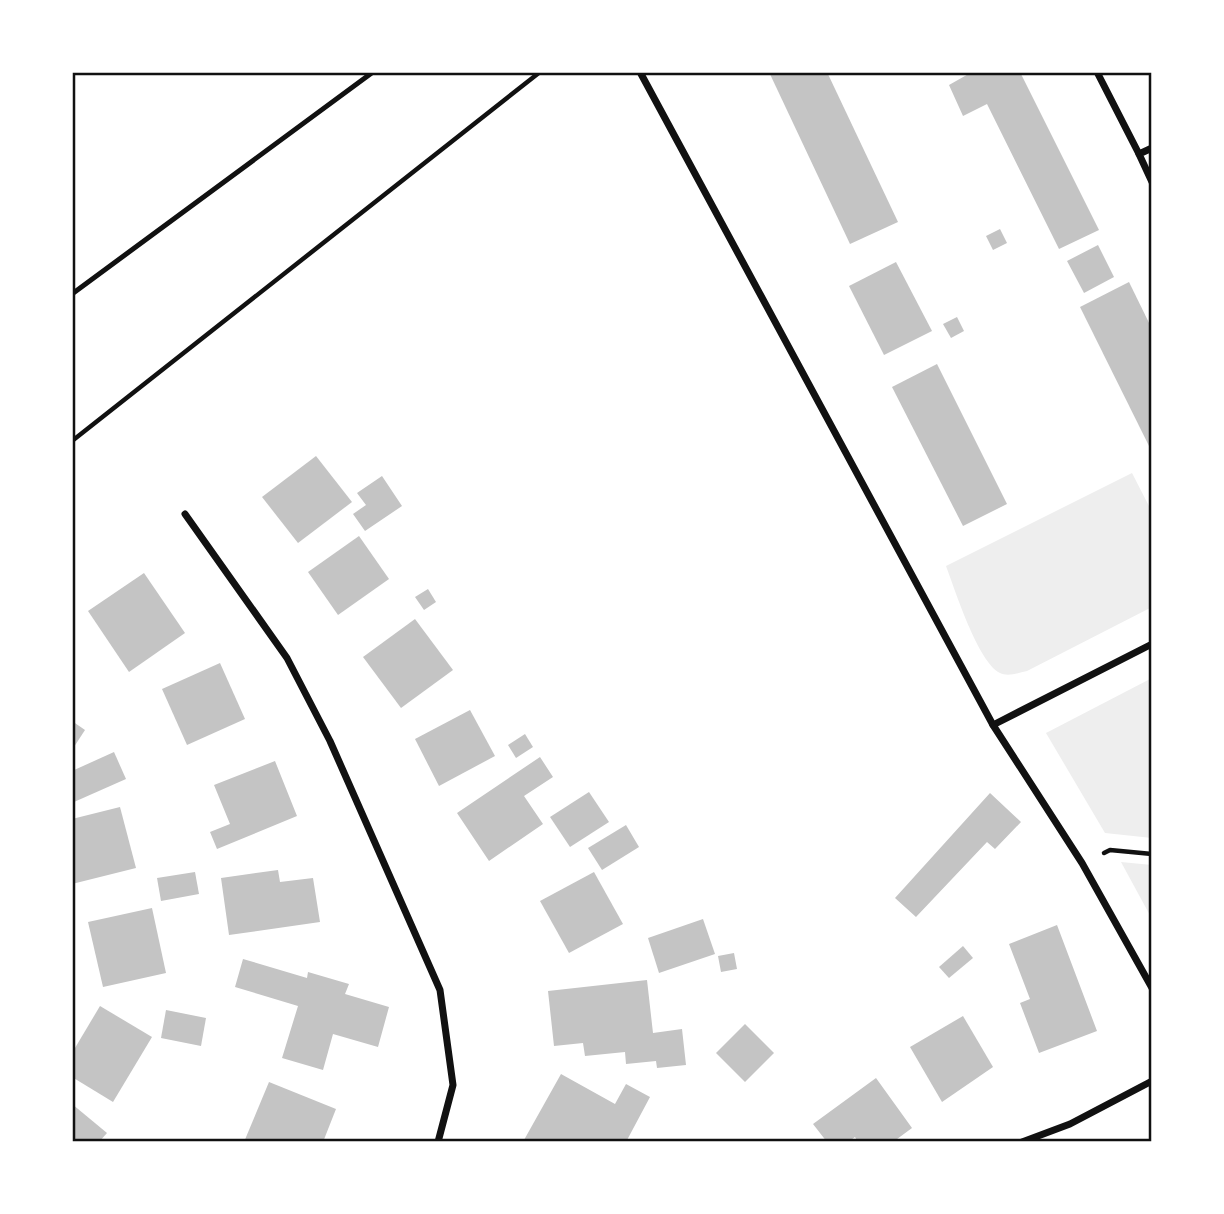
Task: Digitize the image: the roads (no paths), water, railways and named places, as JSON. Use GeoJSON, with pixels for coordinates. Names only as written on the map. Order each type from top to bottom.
{"type":"FeatureCollection","features":[{"type":"Feature","properties":{"kind":"street"},"geometry":{"type":"LineString","coordinates":[[640,72],[993,725],[1082,863],[1149,976],[1152,989]]}},
{"type":"Feature","properties":{"kind":"street"},"geometry":{"type":"LineString","coordinates":[[1097,72],[1152,181]]}},
{"type":"Feature","properties":{"kind":"street"},"geometry":{"type":"LineString","coordinates":[[1139,154],[1152,148]]}},
{"type":"Feature","properties":{"kind":"street"},"geometry":{"type":"LineString","coordinates":[[185,514],[287,658],[330,741],[440,990],[453,1085],[438,1142]]}},
{"type":"Feature","properties":{"kind":"street"},"geometry":{"type":"LineString","coordinates":[[993,725],[1152,644]]}},
{"type":"Feature","properties":{"kind":"street"},"geometry":{"type":"LineString","coordinates":[[1022,1142],[1070,1124],[1152,1081]]}},
{"type":"Feature","properties":{"kind":"lane"},"geometry":{"type":"LineString","coordinates":[[72,294],[373,72]]}}]}
